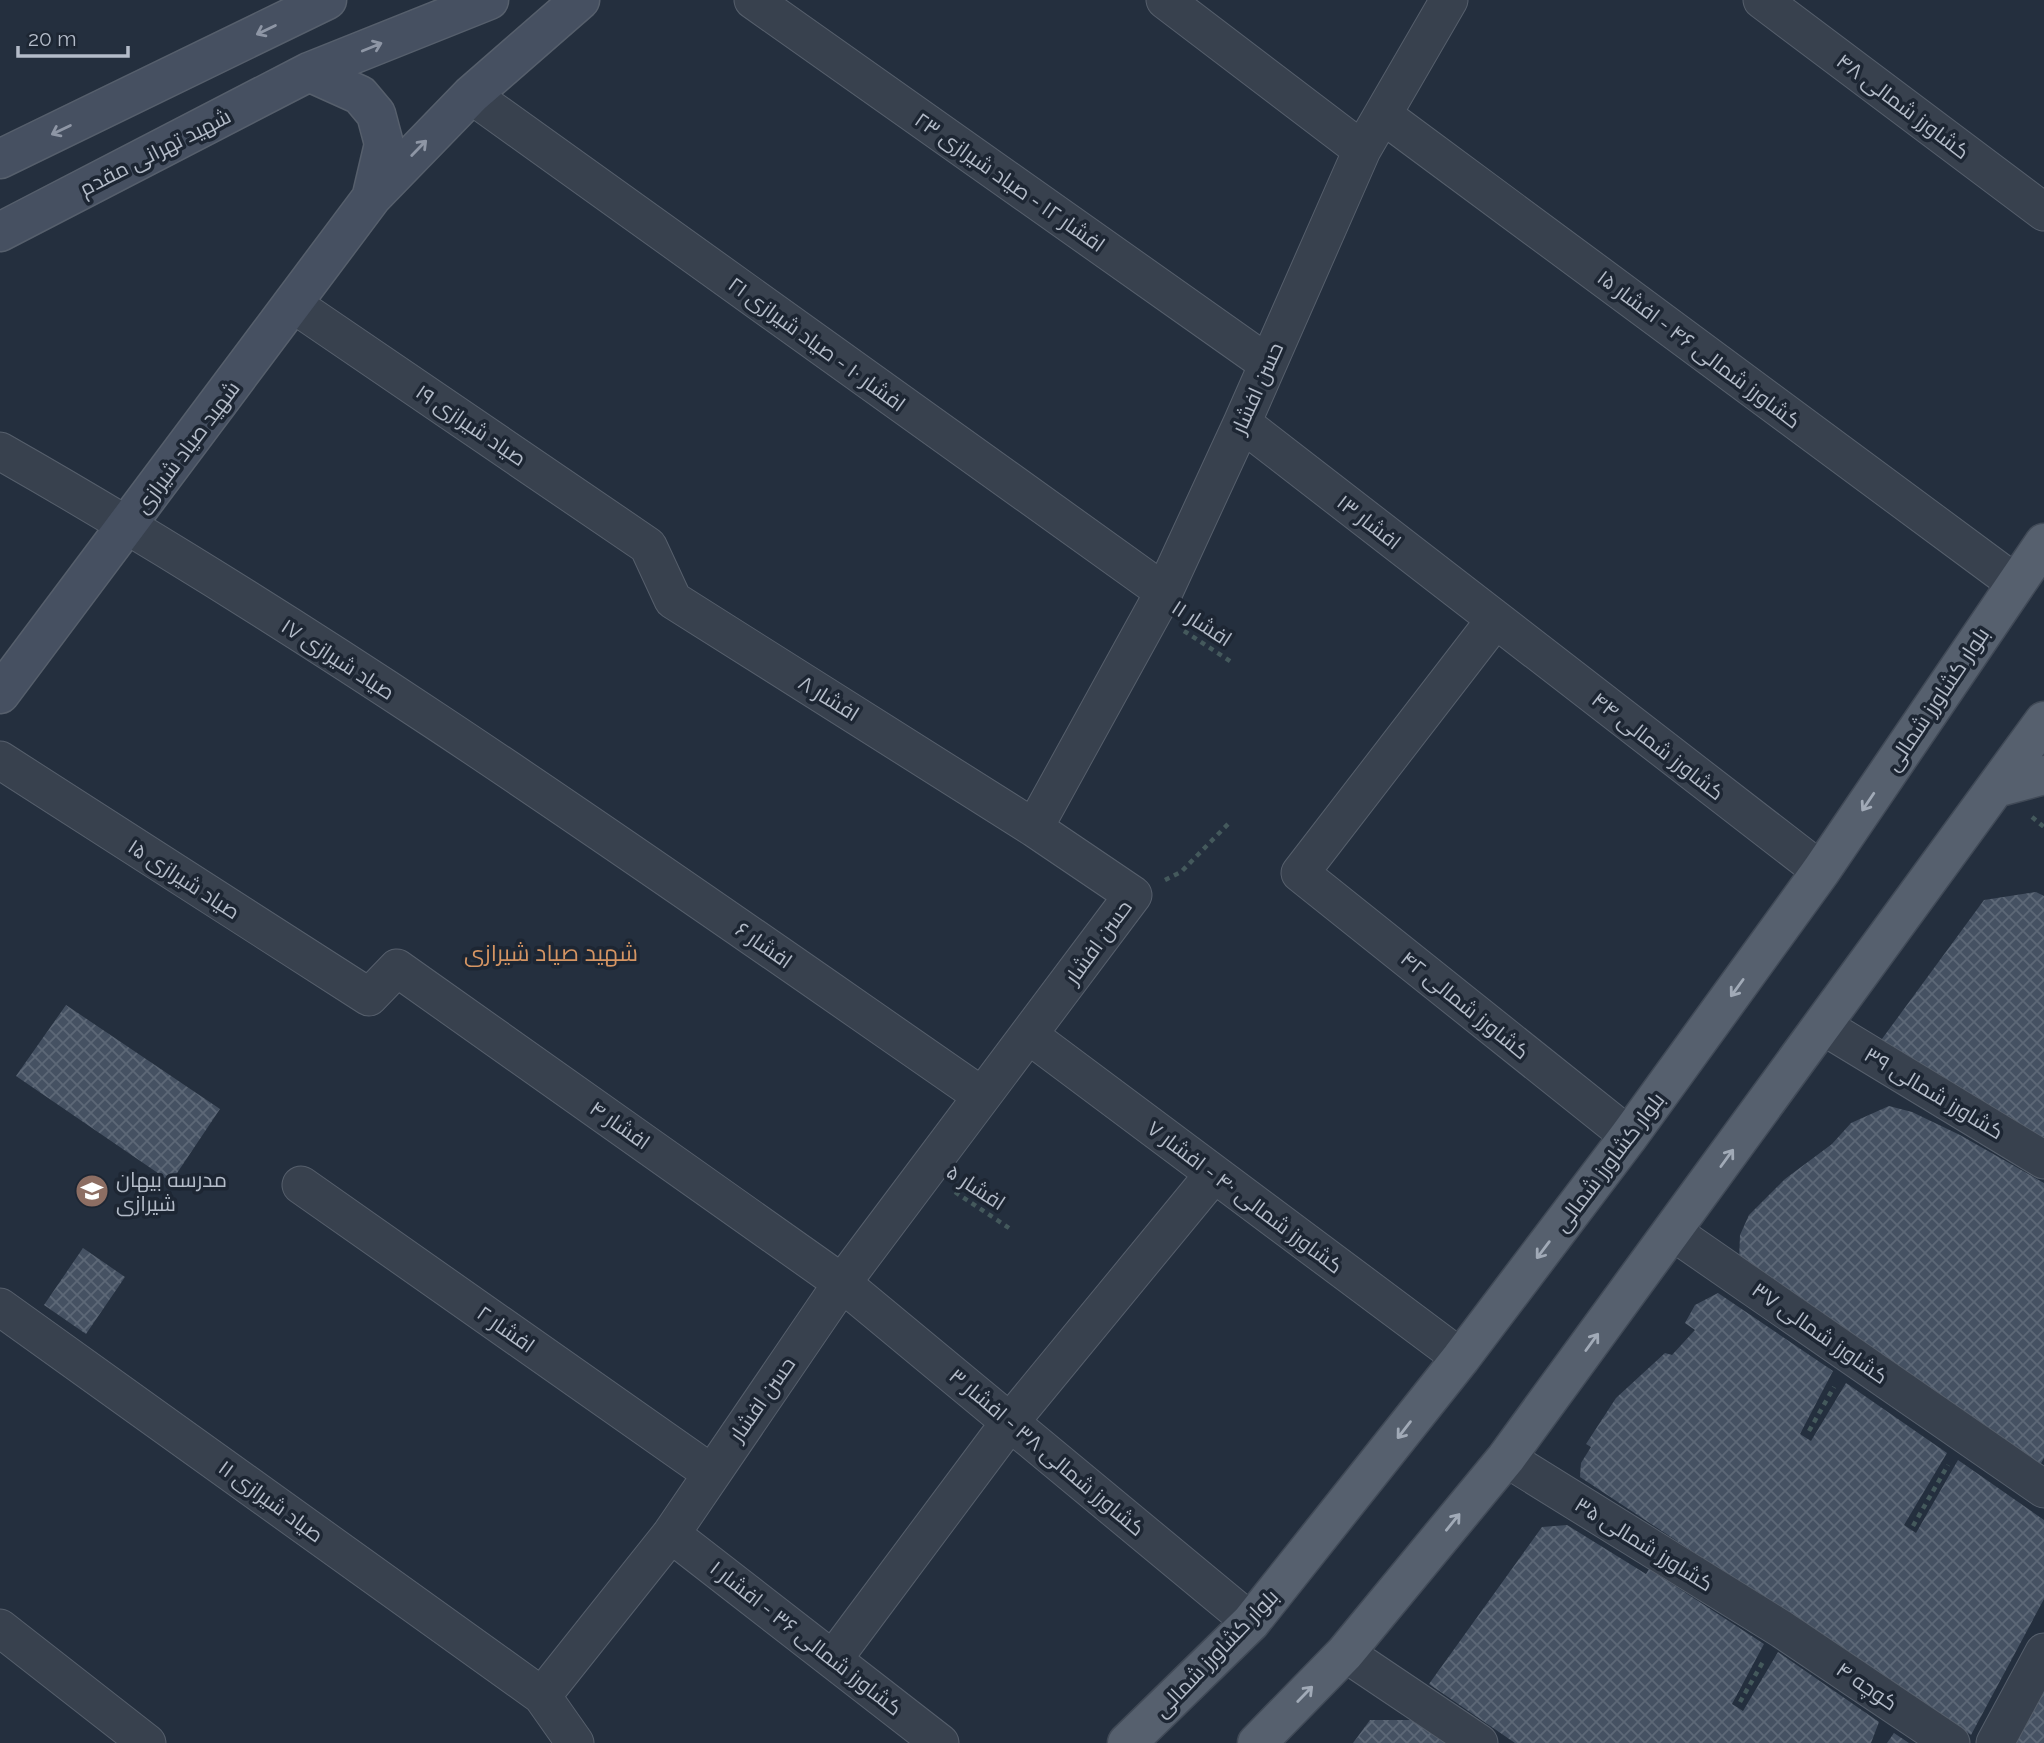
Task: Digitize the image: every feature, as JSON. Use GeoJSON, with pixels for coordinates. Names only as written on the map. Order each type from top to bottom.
{"type":"FeatureCollection","features":[{"type":"Feature","properties":{"kind":"main road","name":"بلوار کشاورز شمالی"},"geometry":{"type":"LineString","coordinates":[[1128,1743],[1251,1622],[1461,1358],[1629,1136],[1821,871],[2044,543]]}},
{"type":"Feature","properties":{"kind":"main road"},"geometry":{"type":"LineString","coordinates":[[1257,1743],[1345,1653],[1506,1458],[2044,721]]}},
{"type":"Feature","properties":{"kind":"main road"},"geometry":{"type":"LineString","coordinates":[[1996,788],[2044,775]]}},
{"type":"Feature","properties":{"kind":"street"},"geometry":{"type":"LineString","coordinates":[[0,159],[327,0]]}},
{"type":"Feature","properties":{"kind":"street"},"geometry":{"type":"LineString","coordinates":[[309,72],[489,0]]}},
{"type":"Feature","properties":{"kind":"street","name":"شهید صیاد شیرازی"},"geometry":{"type":"LineString","coordinates":[[0,694],[130,525],[372,197],[471,95],[580,0]]}},
{"type":"Feature","properties":{"kind":"street","name":"افشار ۱۲ - صیاد شیرازی ۲۳"},"geometry":{"type":"LineString","coordinates":[[753,0],[1268,365]]}},
{"type":"Feature","properties":{"kind":"street"},"geometry":{"type":"LineString","coordinates":[[1165,0],[1362,150]]}},
{"type":"Feature","properties":{"kind":"street","name":"حسن افشار"},"geometry":{"type":"LineString","coordinates":[[542,1696],[671,1534],[842,1283],[1030,1036],[1133,895],[1034,828],[1158,601],[1242,423],[1362,150],[1449,0]]}},
{"type":"Feature","properties":{"kind":"street","name":"کشاورز شمالی ۴۸"},"geometry":{"type":"LineString","coordinates":[[1762,0],[2044,212]]}},
{"type":"Feature","properties":{"kind":"street"},"geometry":{"type":"LineString","coordinates":[[309,72],[360,95],[376,114],[384,144],[372,197]]}},
{"type":"Feature","properties":{"kind":"street","name":"شهید تهرانی مقدم"},"geometry":{"type":"LineString","coordinates":[[0,232],[309,72]]}},
{"type":"Feature","properties":{"kind":"street","name":"افشار ۱۰ - صیاد شیرازی ۲۱"},"geometry":{"type":"LineString","coordinates":[[471,95],[1158,601]]}},
{"type":"Feature","properties":{"kind":"street","name":"کشاورز شمالی ۴۶ - افشار ۱۵"},"geometry":{"type":"LineString","coordinates":[[1383,115],[2015,583]]}},
{"type":"Feature","properties":{"kind":"street","name":"صیاد شیرازی ۱۹"},"geometry":{"type":"LineString","coordinates":[[293,304],[648,546]]}},
{"type":"Feature","properties":{"kind":"street","name":"افشار ۱۳"},"geometry":{"type":"LineString","coordinates":[[1242,423],[1495,621]]}},
{"type":"Feature","properties":{"kind":"street","name":"صیاد شیرازی ۱۷"},"geometry":{"type":"LineString","coordinates":[[0,451],[130,525],[546,793]]}},
{"type":"Feature","properties":{"kind":"street","name":"افشار ۸"},"geometry":{"type":"LineString","coordinates":[[648,546],[673,600],[1034,828]]}},
{"type":"Feature","properties":{"kind":"street","name":"کشاورز شمالی ۴۴"},"geometry":{"type":"LineString","coordinates":[[1495,621],[1821,871]]}},
{"type":"Feature","properties":{"kind":"street","name":"کشاورز شمالی ۴۲"},"geometry":{"type":"LineString","coordinates":[[1495,621],[1300,873],[1629,1136]]}},
{"type":"Feature","properties":{"kind":"street","name":"صیاد شیرازی ۱۵"},"geometry":{"type":"LineString","coordinates":[[0,760],[369,997],[397,968]]}},
{"type":"Feature","properties":{"kind":"street","name":"افشار ۶"},"geometry":{"type":"LineString","coordinates":[[546,793],[982,1097]]}},
{"type":"Feature","properties":{"kind":"street","name":"افشار ۴"},"geometry":{"type":"LineString","coordinates":[[397,968],[842,1283]]}},
{"type":"Feature","properties":{"kind":"street","name":"کشاورز شمالی ۳۹"},"geometry":{"type":"LineString","coordinates":[[1823,1026],[2044,1160]]}},
{"type":"Feature","properties":{"kind":"street","name":"کشاورز شمالی ۴۰ - افشار ۷"},"geometry":{"type":"LineString","coordinates":[[1030,1036],[1461,1358]]}},
{"type":"Feature","properties":{"kind":"street"},"geometry":{"type":"LineString","coordinates":[[834,1658],[1010,1422],[1214,1174]]}},
{"type":"Feature","properties":{"kind":"street","name":"افشار ۲"},"geometry":{"type":"LineString","coordinates":[[301,1185],[711,1473]]}},
{"type":"Feature","properties":{"kind":"street","name":"کشاورز شمالی ۳۷"},"geometry":{"type":"LineString","coordinates":[[1673,1232],[2044,1489]]}},
{"type":"Feature","properties":{"kind":"street","name":"کشاورز شمالی ۳۸ - افشار ۳"},"geometry":{"type":"LineString","coordinates":[[842,1283],[1251,1622]]}},
{"type":"Feature","properties":{"kind":"street","name":"صیاد شیرازی ۱۱"},"geometry":{"type":"LineString","coordinates":[[0,1307],[542,1696],[575,1743]]}},
{"type":"Feature","properties":{"kind":"street","name":"کشاورز شمالی ۳۵"},"geometry":{"type":"LineString","coordinates":[[1506,1458],[1783,1630]]}},
{"type":"Feature","properties":{"kind":"street","name":"کشاورز شمالی ۳۶ - افشار ۱"},"geometry":{"type":"LineString","coordinates":[[671,1534],[940,1743]]}},
{"type":"Feature","properties":{"kind":"street"},"geometry":{"type":"LineString","coordinates":[[0,1628],[147,1743]]}},
{"type":"Feature","properties":{"kind":"street","name":"کوچه ۴"},"geometry":{"type":"LineString","coordinates":[[1783,1630],[1951,1743]]}},
{"type":"Feature","properties":{"kind":"street"},"geometry":{"type":"LineString","coordinates":[[1995,1743],[2044,1652]]}},
{"type":"Feature","properties":{"kind":"street"},"geometry":{"type":"LineString","coordinates":[[1345,1653],[1479,1743]]}},
{"type":"Feature","properties":{"kind":"path","name":"افشار ۱۱"},"geometry":{"type":"LineString","coordinates":[[1158,601],[1233,663]]}},
{"type":"Feature","properties":{"kind":"path"},"geometry":{"type":"LineString","coordinates":[[1133,895],[1181,872],[1231,821]]}},
{"type":"Feature","properties":{"kind":"path","name":"افشار ۵"},"geometry":{"type":"LineString","coordinates":[[925,1173],[1009,1228]]}},
{"type":"Feature","properties":{"kind":"path"},"geometry":{"type":"LineString","coordinates":[[1809,1431],[1853,1356]]}},
{"type":"Feature","properties":{"kind":"path"},"geometry":{"type":"LineString","coordinates":[[1913,1526],[1966,1435]]}},
{"type":"Feature","properties":{"kind":"path"},"geometry":{"type":"LineString","coordinates":[[1740,1702],[1783,1630]]}},
{"type":"Feature","properties":{"kind":"building"},"geometry":{"type":"Polygon","coordinates":[[[2036,892],[2044,896],[2044,1143],[1879,1043],[1984,900],[2036,892]]]}},
{"type":"Feature","properties":{"kind":"building"},"geometry":{"type":"Polygon","coordinates":[[[66,1005],[220,1109],[171,1182],[16,1076],[66,1005]]]}},
{"type":"Feature","properties":{"kind":"building"},"geometry":{"type":"Polygon","coordinates":[[[1889,1106],[1912,1112],[1960,1135],[2044,1183],[2044,1458],[2039,1467],[1739,1262],[1740,1235],[1749,1215],[1785,1179],[1832,1144],[1851,1123],[1889,1106]]]}},
{"type":"Feature","properties":{"kind":"building"},"geometry":{"type":"Polygon","coordinates":[[[83,1248],[125,1277],[86,1334],[44,1305],[83,1248]]]}},
{"type":"Feature","properties":{"kind":"building"},"geometry":{"type":"Polygon","coordinates":[[[1718,1293],[1833,1371],[1800,1434],[1811,1441],[1846,1383],[1947,1453],[1904,1525],[1916,1533],[1958,1460],[2044,1520],[2044,1599],[1971,1735],[1580,1477],[1581,1463],[1591,1447],[1586,1444],[1616,1398],[1665,1353],[1672,1355],[1695,1330],[1685,1323],[1695,1305],[1718,1293]]]}},
{"type":"Feature","properties":{"kind":"building"},"geometry":{"type":"Polygon","coordinates":[[[1567,1525],[1646,1574],[1649,1569],[1764,1644],[1732,1704],[1743,1711],[1778,1652],[1879,1722],[1871,1743],[1515,1743],[1429,1684],[1542,1527],[1567,1525]]]}},
{"type":"Feature","properties":{"kind":"building"},"geometry":{"type":"Polygon","coordinates":[[[2044,1681],[2044,1743],[2012,1743],[2044,1681]]]}},
{"type":"Feature","properties":{"kind":"building"},"geometry":{"type":"Polygon","coordinates":[[[1370,1720],[1414,1720],[1449,1743],[1353,1743],[1370,1720]]]}},
{"type":"Feature","properties":{"kind":"building"},"geometry":{"type":"Polygon","coordinates":[[[1894,1733],[1909,1743],[1887,1743],[1894,1733]]]}},
{"type":"Feature","properties":{"kind":"place","name":"مدرسه بیهان شیرازی"},"geometry":{"type":"Point","coordinates":[92,1191]}},
{"type":"Feature","properties":{"kind":"district","name":"شهید صیاد شیرازی"},"geometry":{"type":"Point","coordinates":[551,952]}}]}
